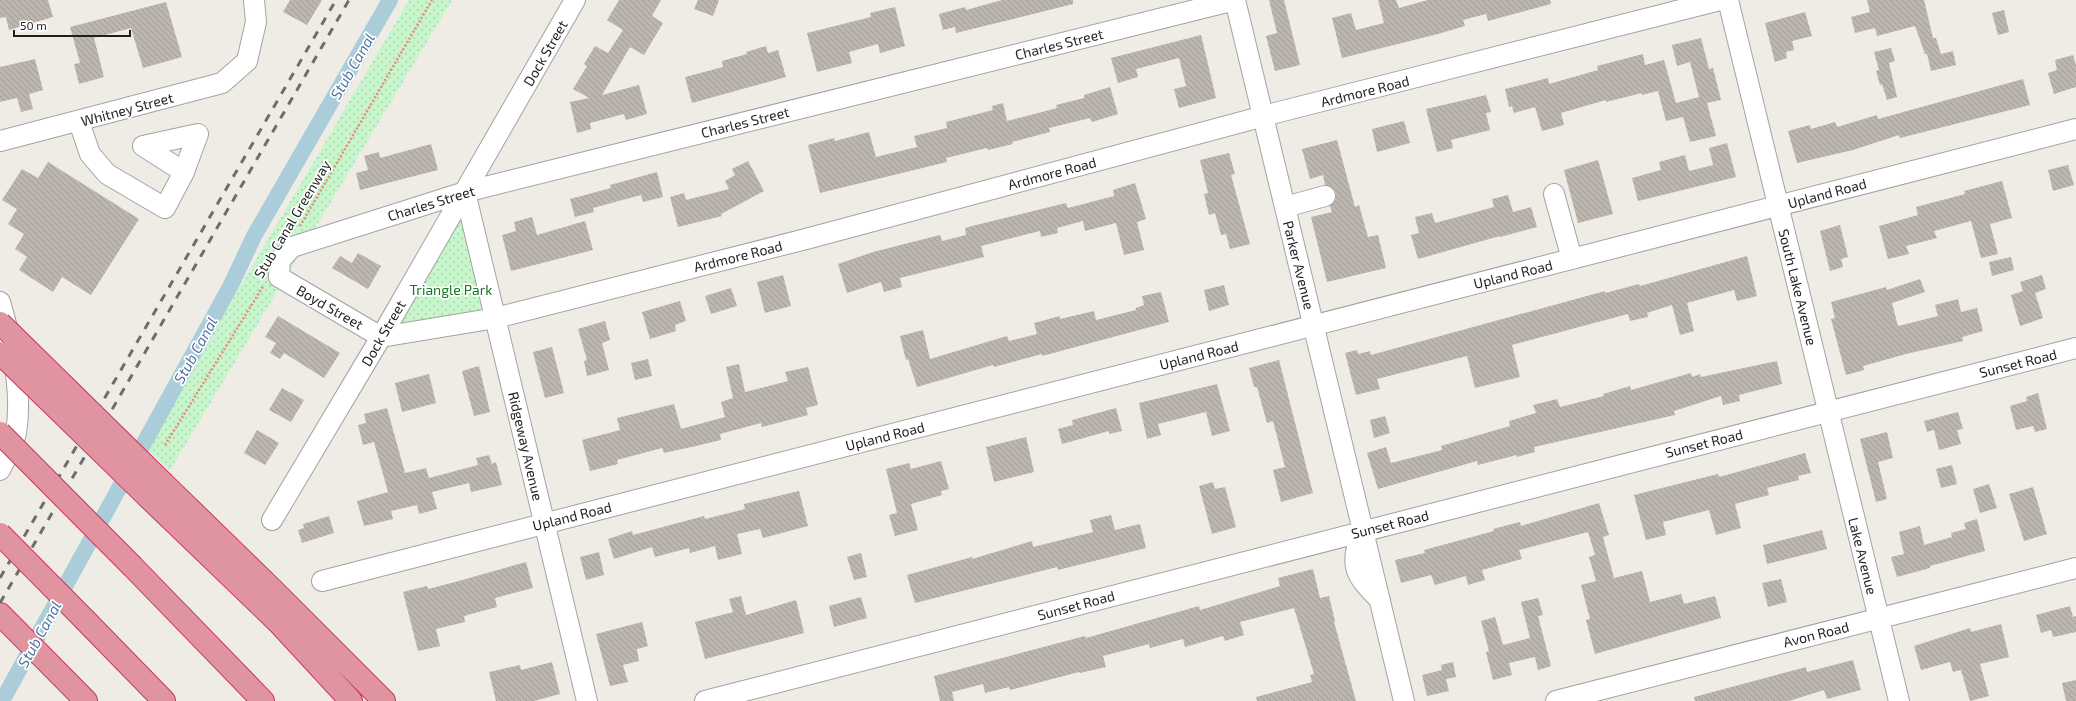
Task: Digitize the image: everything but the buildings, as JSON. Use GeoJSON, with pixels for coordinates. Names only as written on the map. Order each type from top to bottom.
{"type":"FeatureCollection","features":[{"type":"Feature","properties":{"kind":"highway"},"geometry":{"type":"LineString","coordinates":[[0,323],[351,701]]}},
{"type":"Feature","properties":{"kind":"highway"},"geometry":{"type":"LineString","coordinates":[[0,353],[156,490],[279,595],[384,701]]}},
{"type":"Feature","properties":{"kind":"highway"},"geometry":{"type":"LineString","coordinates":[[0,433],[263,701]]}},
{"type":"Feature","properties":{"kind":"highway"},"geometry":{"type":"LineString","coordinates":[[0,534],[164,701]]}},
{"type":"Feature","properties":{"kind":"highway"},"geometry":{"type":"LineString","coordinates":[[0,614],[86,701]]}},
{"type":"Feature","properties":{"kind":"street","name":"Whitney Street"},"geometry":{"type":"LineString","coordinates":[[0,141],[79,122],[222,83],[247,61],[256,22],[254,0]]}},
{"type":"Feature","properties":{"kind":"street","name":"Dock Street"},"geometry":{"type":"LineString","coordinates":[[272,520],[381,337],[575,0]]}},
{"type":"Feature","properties":{"kind":"street","name":"Charles Street"},"geometry":{"type":"LineString","coordinates":[[279,268],[292,247],[465,192],[1235,0]]}},
{"type":"Feature","properties":{"kind":"street","name":"Parker Avenue"},"geometry":{"type":"LineString","coordinates":[[1235,0],[1363,530]]}},
{"type":"Feature","properties":{"kind":"street","name":"Ardmore Road"},"geometry":{"type":"LineString","coordinates":[[381,337],[496,318],[814,237],[1263,116],[1720,0]]}},
{"type":"Feature","properties":{"kind":"street","name":"South Lake Avenue"},"geometry":{"type":"LineString","coordinates":[[1728,0],[1828,412]]}},
{"type":"Feature","properties":{"kind":"street"},"geometry":{"type":"LineString","coordinates":[[79,122],[90,154],[107,174],[165,208],[184,172]]}},
{"type":"Feature","properties":{"kind":"street","name":"Upland Road"},"geometry":{"type":"LineString","coordinates":[[322,581],[2076,129]]}},
{"type":"Feature","properties":{"kind":"street","name":"Ridgeway Avenue"},"geometry":{"type":"LineString","coordinates":[[465,192],[587,701]]}},
{"type":"Feature","properties":{"kind":"street"},"geometry":{"type":"LineString","coordinates":[[1554,194],[1572,259]]}},
{"type":"Feature","properties":{"kind":"street"},"geometry":{"type":"LineString","coordinates":[[1285,207],[1324,196]]}},
{"type":"Feature","properties":{"kind":"street","name":"Boyd Street"},"geometry":{"type":"LineString","coordinates":[[279,268],[381,337]]}},
{"type":"Feature","properties":{"kind":"street"},"geometry":{"type":"LineString","coordinates":[[0,302],[7,324],[16,372],[17,402],[16,434],[0,470]]}},
{"type":"Feature","properties":{"kind":"street","name":"Sunset Road"},"geometry":{"type":"LineString","coordinates":[[705,701],[1363,530],[2076,348]]}},
{"type":"Feature","properties":{"kind":"street","name":"Lake Avenue"},"geometry":{"type":"LineString","coordinates":[[1828,412],[1899,701]]}},
{"type":"Feature","properties":{"kind":"street"},"geometry":{"type":"LineString","coordinates":[[1363,530],[1355,549],[1356,564],[1360,580],[1380,601],[1404,701]]}},
{"type":"Feature","properties":{"kind":"street","name":"Avon Road"},"geometry":{"type":"LineString","coordinates":[[1556,701],[2076,568]]}},
{"type":"Feature","properties":{"kind":"path","name":"Stub Canal Greenway"},"geometry":{"type":"LineString","coordinates":[[296,232],[432,0]]}},
{"type":"Feature","properties":{"kind":"path","name":"Stub Canal Greenway"},"geometry":{"type":"LineString","coordinates":[[165,445],[279,268]]}},
{"type":"Feature","properties":{"kind":"green space"},"geometry":{"type":"Polygon","coordinates":[[[409,0],[452,0],[170,470],[145,448],[409,0]]]}},
{"type":"Feature","properties":{"kind":"green space","name":"Triangle Park"},"geometry":{"type":"Polygon","coordinates":[[[465,192],[496,318],[381,337],[465,192]]]}},
{"type":"Feature","properties":{"kind":"waterway","name":"Stub Canal"},"geometry":{"type":"LineString","coordinates":[[2,701],[231,285],[254,236],[390,0]]}},
{"type":"Feature","properties":{"kind":"railway"},"geometry":{"type":"LineString","coordinates":[[0,578],[336,0]]}},
{"type":"Feature","properties":{"kind":"railway"},"geometry":{"type":"LineString","coordinates":[[0,603],[349,0]]}}]}
